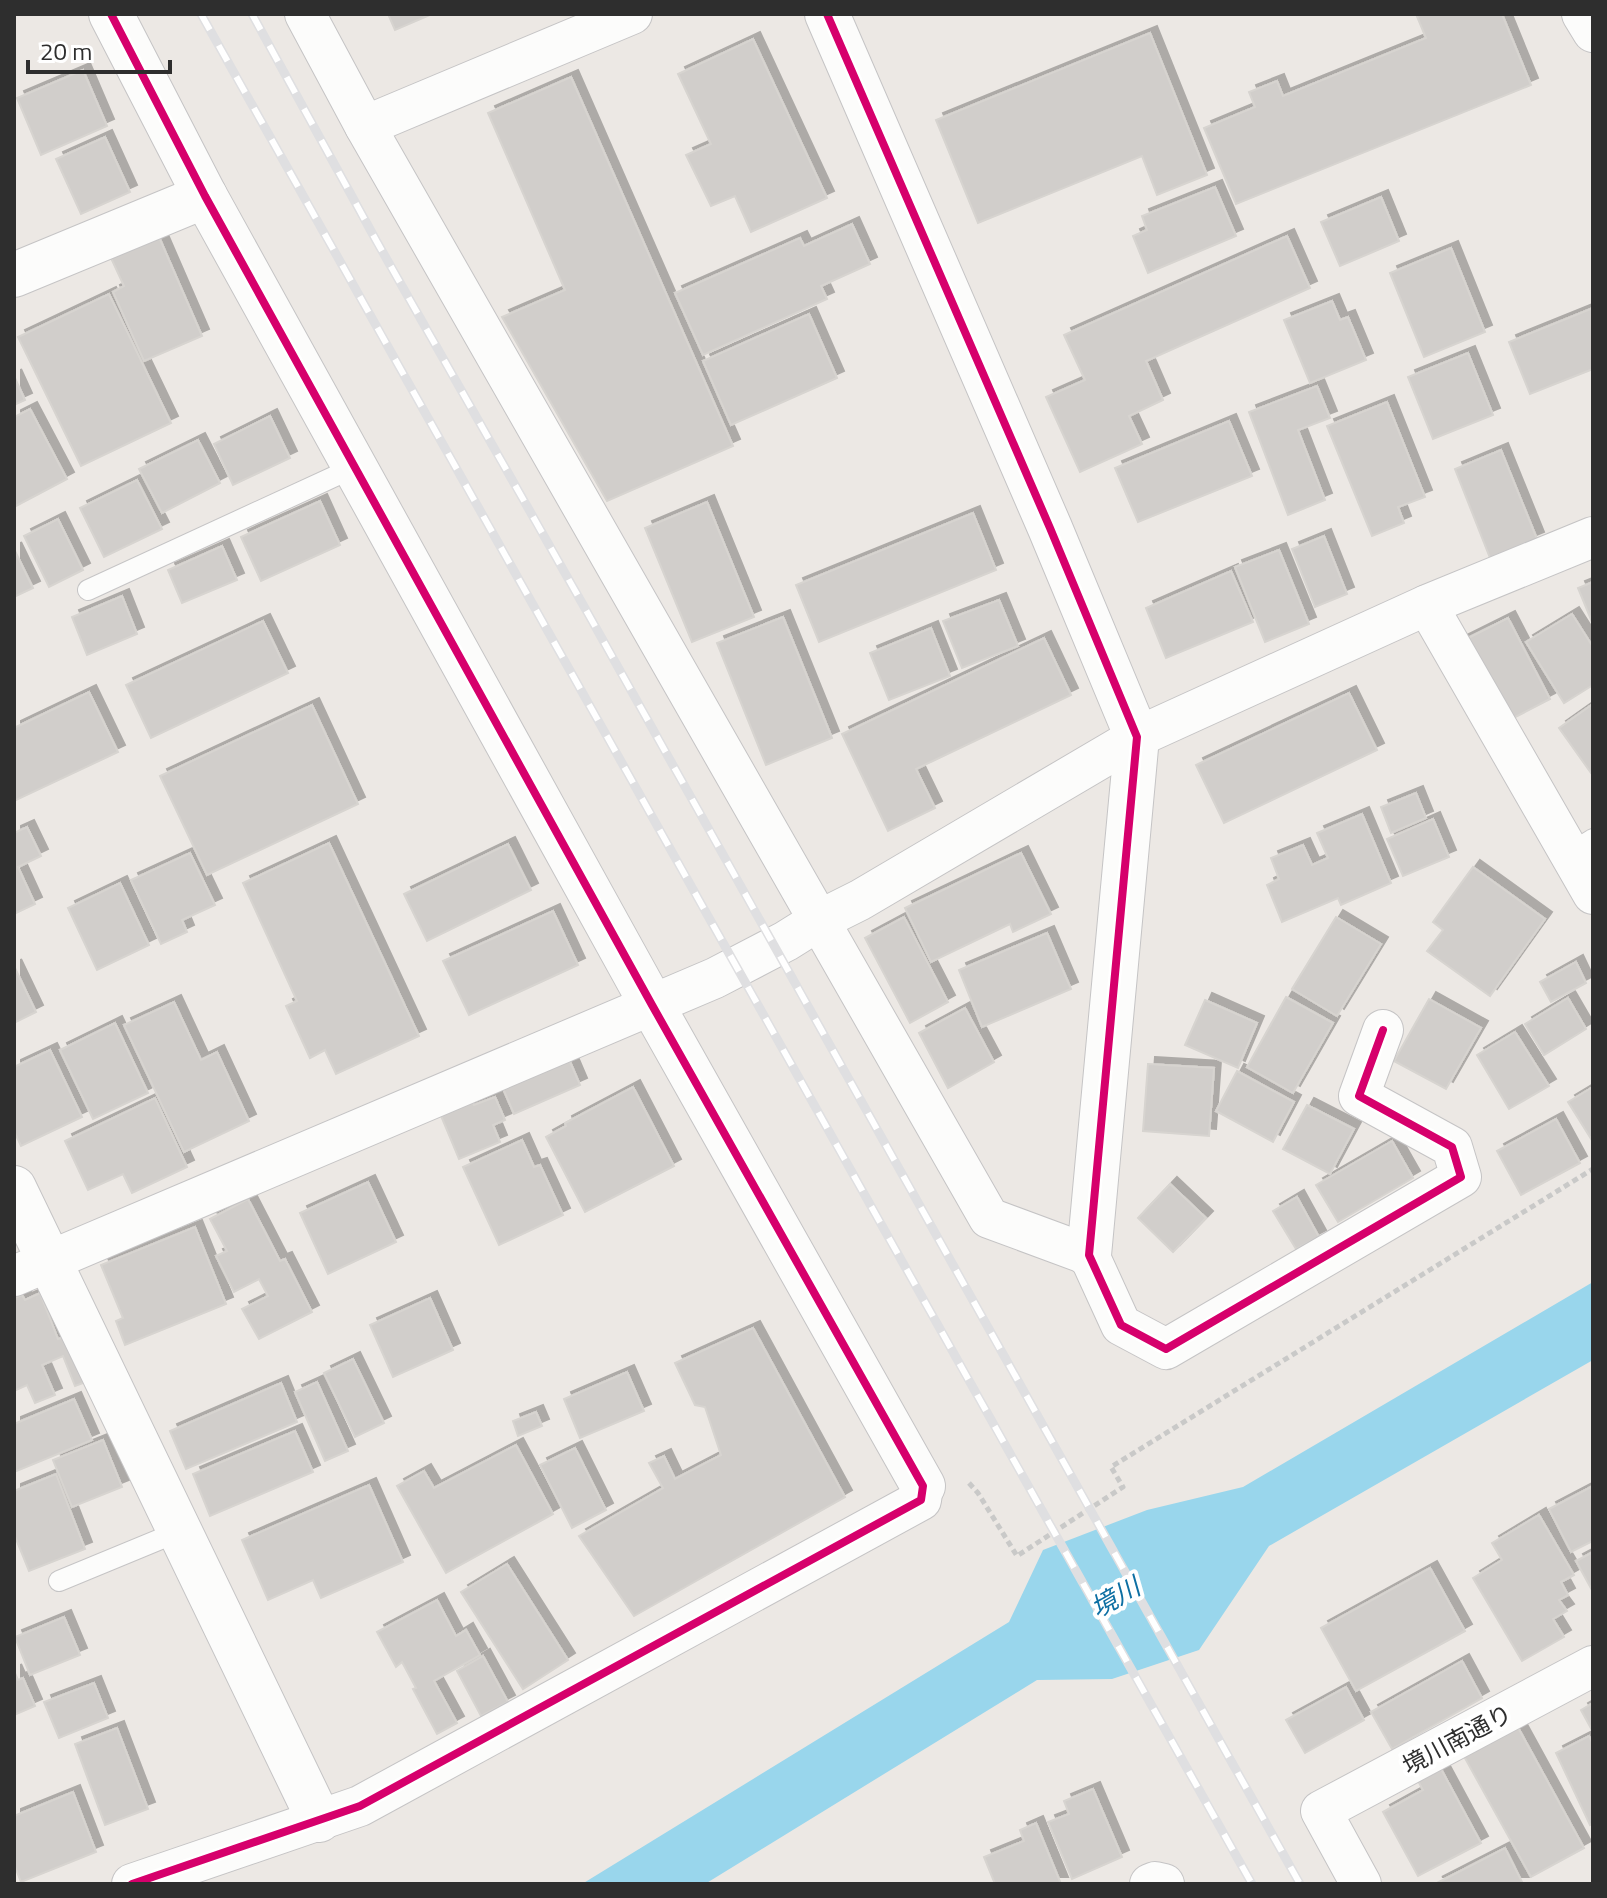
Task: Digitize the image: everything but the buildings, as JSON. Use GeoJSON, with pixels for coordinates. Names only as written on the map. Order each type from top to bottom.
{"type":"FeatureCollection","features":[{"type":"Feature","properties":{"kind":"street"},"geometry":{"type":"LineString","coordinates":[[111,14],[205,196],[652,1005],[923,1486],[921,1500],[360,1806],[132,1884]]}},
{"type":"Feature","properties":{"kind":"street"},"geometry":{"type":"LineString","coordinates":[[305,14],[365,126],[989,1218],[1089,1255]]}},
{"type":"Feature","properties":{"kind":"street"},"geometry":{"type":"LineString","coordinates":[[365,126],[632,14]]}},
{"type":"Feature","properties":{"kind":"street"},"geometry":{"type":"LineString","coordinates":[[827,14],[1137,737],[1089,1255],[1121,1325],[1166,1349],[1461,1177],[1452,1147],[1359,1096],[1383,1030]]}},
{"type":"Feature","properties":{"kind":"street"},"geometry":{"type":"LineString","coordinates":[[1582,14],[1593,32]]}},
{"type":"Feature","properties":{"kind":"street"},"geometry":{"type":"LineString","coordinates":[[14,275],[205,196]]}},
{"type":"Feature","properties":{"kind":"street"},"geometry":{"type":"LineString","coordinates":[[32,1268],[715,978],[860,900],[1137,737],[1427,605],[1593,537]]}},
{"type":"Feature","properties":{"kind":"street"},"geometry":{"type":"LineString","coordinates":[[1427,605],[1581,846],[1593,894]]}},
{"type":"Feature","properties":{"kind":"street"},"geometry":{"type":"LineString","coordinates":[[14,1188],[32,1268],[180,1531],[319,1820]]}},
{"type":"Feature","properties":{"kind":"street","name":"境川南通り"},"geometry":{"type":"LineString","coordinates":[[1361,1884],[1321,1811],[1593,1666]]}},
{"type":"Feature","properties":{"kind":"street"},"geometry":{"type":"LineString","coordinates":[[1150,1884],[1164,1884]]}},
{"type":"Feature","properties":{"kind":"lane"},"geometry":{"type":"LineString","coordinates":[[88,590],[355,467]]}},
{"type":"Feature","properties":{"kind":"lane"},"geometry":{"type":"LineString","coordinates":[[59,1581],[180,1531]]}},
{"type":"Feature","properties":{"kind":"path"},"geometry":{"type":"LineString","coordinates":[[966,1479],[1017,1556],[1123,1487],[1111,1467],[1593,1169]]}},
{"type":"Feature","properties":{"kind":"water","name":"境川"},"geometry":{"type":"Polygon","coordinates":[[[1593,1282],[1593,1360],[1269,1546],[1199,1650],[1112,1679],[1037,1680],[705,1884],[582,1884],[1009,1622],[1043,1550],[1147,1510],[1243,1487],[1593,1282]]]}},
{"type":"Feature","properties":{"kind":"railway"},"geometry":{"type":"LineString","coordinates":[[201,14],[1252,1884]]}},
{"type":"Feature","properties":{"kind":"railway"},"geometry":{"type":"LineString","coordinates":[[252,14],[377,242],[1300,1884]]}},
{"type":"Feature","properties":{"kind":"cycle path"},"geometry":{"type":"LineString","coordinates":[[111,14],[205,196],[652,1005],[923,1486],[921,1500],[360,1806],[132,1884]]}},
{"type":"Feature","properties":{"kind":"cycle path"},"geometry":{"type":"LineString","coordinates":[[827,14],[1050,528],[1137,737],[1089,1255],[1121,1325],[1166,1349],[1461,1177],[1452,1147],[1359,1096],[1383,1030]]}}]}
